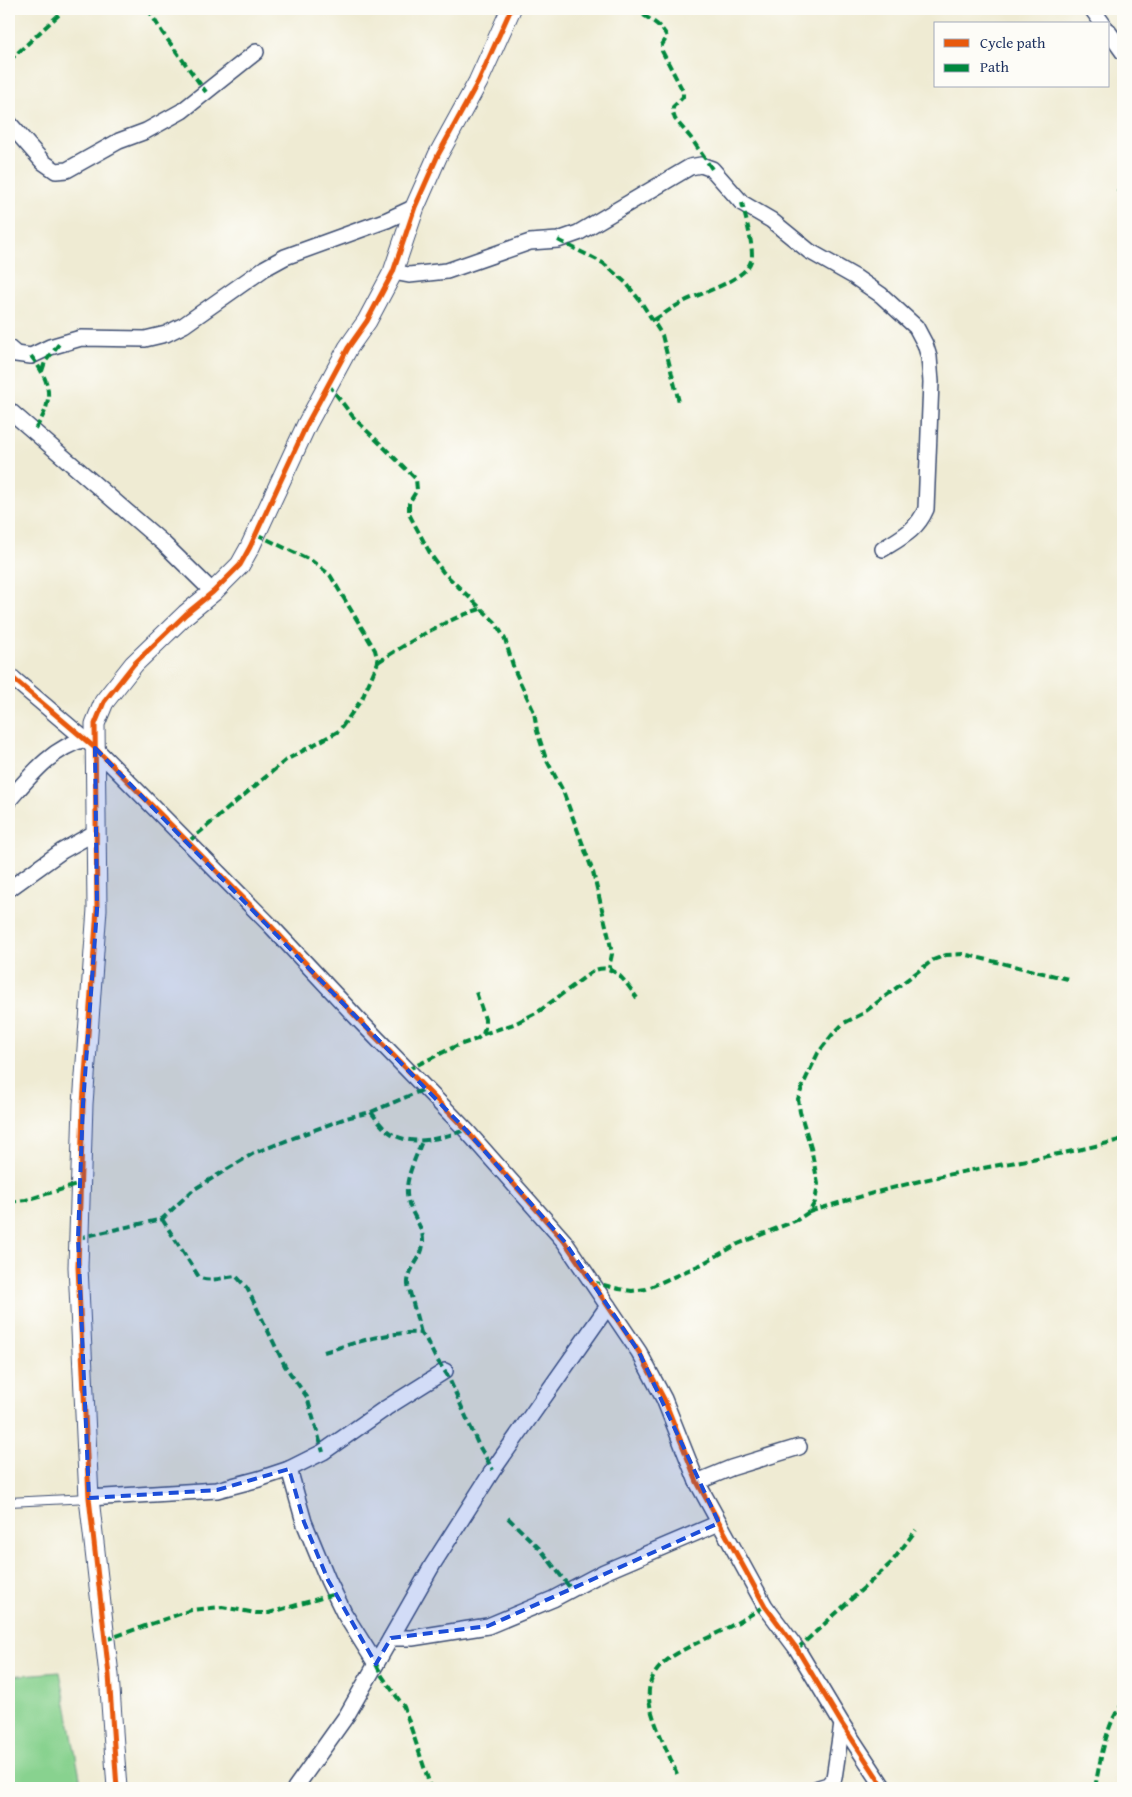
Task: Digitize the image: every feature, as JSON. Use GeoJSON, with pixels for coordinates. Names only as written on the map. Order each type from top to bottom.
{"type":"FeatureCollection","features":[{"type":"Feature","properties":{"kind":"street"},"geometry":{"type":"LineString","coordinates":[[117,1788],[109,1675],[89,1498],[78,1238],[82,1104],[97,909],[96,832],[90,744],[94,724],[104,702],[134,664],[240,565],[250,548],[312,416],[348,348],[367,321],[393,272],[415,207],[438,155],[478,82],[510,9]]}},
{"type":"Feature","properties":{"kind":"street"},"geometry":{"type":"LineString","coordinates":[[1092,9],[1102,22]]}},
{"type":"Feature","properties":{"kind":"street"},"geometry":{"type":"LineString","coordinates":[[1110,34],[1123,52]]}},
{"type":"Feature","properties":{"kind":"street"},"geometry":{"type":"LineString","coordinates":[[9,123],[43,162],[56,171],[67,170],[182,111],[256,52]]}},
{"type":"Feature","properties":{"kind":"street"},"geometry":{"type":"LineString","coordinates":[[393,272],[409,275],[446,271],[530,242],[558,240],[578,233],[690,168],[701,166],[712,169],[742,203],[771,220],[809,251],[855,277],[881,295],[916,327],[925,344],[929,356],[931,382],[926,509],[921,521],[910,532],[883,549]]}},
{"type":"Feature","properties":{"kind":"street"},"geometry":{"type":"LineString","coordinates":[[11,354],[31,356],[50,347],[81,338],[145,340],[166,334],[198,316],[265,268],[285,257],[388,220],[415,207]]}},
{"type":"Feature","properties":{"kind":"street"},"geometry":{"type":"LineString","coordinates":[[9,410],[162,542],[213,592]]}},
{"type":"Feature","properties":{"kind":"street"},"geometry":{"type":"LineString","coordinates":[[9,675],[90,744],[271,926],[473,1137],[564,1241],[640,1352],[664,1399],[697,1482],[765,1606],[797,1649],[842,1724],[884,1788]]}},
{"type":"Feature","properties":{"kind":"street"},"geometry":{"type":"LineString","coordinates":[[9,800],[40,765],[72,743],[90,744]]}},
{"type":"Feature","properties":{"kind":"street"},"geometry":{"type":"LineString","coordinates":[[9,889],[62,851],[96,832]]}},
{"type":"Feature","properties":{"kind":"street"},"geometry":{"type":"LineString","coordinates":[[295,1788],[347,1715],[433,1564],[493,1470],[608,1306]]}},
{"type":"Feature","properties":{"kind":"street"},"geometry":{"type":"LineString","coordinates":[[89,1498],[217,1490],[259,1480],[289,1469],[323,1452],[386,1408],[445,1371]]}},
{"type":"Feature","properties":{"kind":"street"},"geometry":{"type":"LineString","coordinates":[[697,1482],[731,1468],[799,1447]]}},
{"type":"Feature","properties":{"kind":"street"},"geometry":{"type":"LineString","coordinates":[[289,1469],[304,1522],[328,1580],[344,1613],[376,1664]]}},
{"type":"Feature","properties":{"kind":"street"},"geometry":{"type":"LineString","coordinates":[[391,1638],[412,1638],[488,1626],[553,1599],[604,1572],[719,1523]]}},
{"type":"Feature","properties":{"kind":"street"},"geometry":{"type":"LineString","coordinates":[[818,1788],[828,1785],[834,1778],[842,1724]]}},
{"type":"Feature","properties":{"kind":"lane"},"geometry":{"type":"LineString","coordinates":[[9,1502],[89,1498]]}},
{"type":"Feature","properties":{"kind":"highlighted area"},"geometry":{"type":"Polygon","coordinates":[[[95,748],[466,1130],[564,1241],[639,1352],[719,1523],[488,1626],[391,1638],[376,1664],[328,1580],[304,1522],[289,1469],[217,1490],[89,1498],[78,1238],[83,1104],[97,909],[95,748]]]}},
{"type":"Feature","properties":{"kind":"green space"},"geometry":{"type":"Polygon","coordinates":[[[60,1672],[82,1788],[9,1788],[9,1676],[60,1672]]]}},
{"type":"Feature","properties":{"kind":"marked path"},"geometry":{"type":"LineString","coordinates":[[9,61],[65,9]]}},
{"type":"Feature","properties":{"kind":"marked path"},"geometry":{"type":"LineString","coordinates":[[148,9],[162,32],[206,92]]}},
{"type":"Feature","properties":{"kind":"marked path"},"geometry":{"type":"LineString","coordinates":[[633,9],[657,24],[665,32],[667,37],[662,45],[662,51],[683,91],[683,97],[673,107],[675,119],[691,138],[712,169]]}},
{"type":"Feature","properties":{"kind":"marked path"},"geometry":{"type":"LineString","coordinates":[[1117,192],[1123,185]]}},
{"type":"Feature","properties":{"kind":"marked path"},"geometry":{"type":"LineString","coordinates":[[654,320],[683,302],[724,284],[743,272],[752,256],[749,230],[742,203]]}},
{"type":"Feature","properties":{"kind":"marked path"},"geometry":{"type":"LineString","coordinates":[[558,240],[603,263],[626,283],[641,302],[662,335],[679,402]]}},
{"type":"Feature","properties":{"kind":"marked path"},"geometry":{"type":"LineString","coordinates":[[42,371],[45,362],[59,344]]}},
{"type":"Feature","properties":{"kind":"marked path"},"geometry":{"type":"LineString","coordinates":[[31,356],[44,376],[48,394],[45,412],[33,432]]}},
{"type":"Feature","properties":{"kind":"marked path"},"geometry":{"type":"LineString","coordinates":[[328,384],[354,418],[416,479],[417,490],[409,503],[409,514],[431,555],[443,572],[495,622],[505,639],[514,669],[534,712],[537,731],[546,759],[563,791],[593,872],[612,954],[609,968]]}},
{"type":"Feature","properties":{"kind":"marked path"},"geometry":{"type":"LineString","coordinates":[[188,842],[286,760],[339,731],[362,699],[378,662],[375,650],[330,575],[312,561],[256,534]]}},
{"type":"Feature","properties":{"kind":"marked path"},"geometry":{"type":"LineString","coordinates":[[378,662],[440,626],[480,609]]}},
{"type":"Feature","properties":{"kind":"marked path"},"geometry":{"type":"LineString","coordinates":[[592,1282],[632,1291],[646,1289],[700,1265],[738,1244],[797,1220],[809,1212],[815,1202],[818,1184],[798,1099],[818,1053],[844,1023],[862,1014],[933,960],[946,955],[963,954],[1068,979]]}},
{"type":"Feature","properties":{"kind":"marked path"},"geometry":{"type":"LineString","coordinates":[[483,1034],[514,1024],[538,1012],[593,971],[600,969],[607,969],[619,975],[637,998]]}},
{"type":"Feature","properties":{"kind":"marked path"},"geometry":{"type":"LineString","coordinates":[[407,1070],[456,1046],[477,1039],[483,1034],[485,1019],[476,992]]}},
{"type":"Feature","properties":{"kind":"marked path"},"geometry":{"type":"LineString","coordinates":[[78,1238],[162,1219],[193,1190],[254,1153],[346,1118],[371,1112],[425,1089]]}},
{"type":"Feature","properties":{"kind":"marked path"},"geometry":{"type":"LineString","coordinates":[[371,1112],[384,1128],[393,1135],[403,1139],[435,1139],[466,1130]]}},
{"type":"Feature","properties":{"kind":"marked path"},"geometry":{"type":"LineString","coordinates":[[809,1212],[927,1179],[1065,1153],[1123,1139]]}},
{"type":"Feature","properties":{"kind":"marked path"},"geometry":{"type":"LineString","coordinates":[[421,1333],[408,1279],[421,1254],[423,1237],[408,1200],[407,1185],[422,1141]]}},
{"type":"Feature","properties":{"kind":"marked path"},"geometry":{"type":"LineString","coordinates":[[9,1202],[26,1200],[80,1184]]}},
{"type":"Feature","properties":{"kind":"marked path"},"geometry":{"type":"LineString","coordinates":[[162,1219],[199,1277],[212,1280],[236,1276],[247,1288],[285,1366],[307,1397],[323,1452]]}},
{"type":"Feature","properties":{"kind":"marked path"},"geometry":{"type":"LineString","coordinates":[[324,1352],[384,1336],[421,1333],[448,1376],[478,1444],[493,1470]]}},
{"type":"Feature","properties":{"kind":"marked path"},"geometry":{"type":"LineString","coordinates":[[508,1518],[541,1550],[571,1589]]}},
{"type":"Feature","properties":{"kind":"marked path"},"geometry":{"type":"LineString","coordinates":[[797,1649],[891,1563],[916,1530]]}},
{"type":"Feature","properties":{"kind":"marked path"},"geometry":{"type":"LineString","coordinates":[[105,1640],[191,1610],[222,1607],[256,1613],[269,1613],[335,1594]]}},
{"type":"Feature","properties":{"kind":"marked path"},"geometry":{"type":"LineString","coordinates":[[677,1774],[650,1707],[650,1686],[654,1675],[661,1665],[682,1651],[765,1606]]}},
{"type":"Feature","properties":{"kind":"marked path"},"geometry":{"type":"LineString","coordinates":[[376,1664],[382,1676],[404,1707],[431,1788]]}},
{"type":"Feature","properties":{"kind":"marked path"},"geometry":{"type":"LineString","coordinates":[[1095,1788],[1108,1731],[1112,1720],[1123,1704]]}},
{"type":"Feature","properties":{"kind":"cycle path"},"geometry":{"type":"LineString","coordinates":[[117,1788],[109,1675],[89,1498],[78,1267],[83,1104],[97,909],[95,724],[104,702],[134,664],[240,565],[307,424],[348,348],[367,321],[393,272],[415,207],[438,155],[478,82],[511,9]]}},
{"type":"Feature","properties":{"kind":"cycle path"},"geometry":{"type":"LineString","coordinates":[[9,675],[95,748],[271,926],[466,1130],[564,1241],[639,1352],[664,1399],[697,1482],[765,1606],[797,1649],[842,1724],[884,1788]]}}]}
